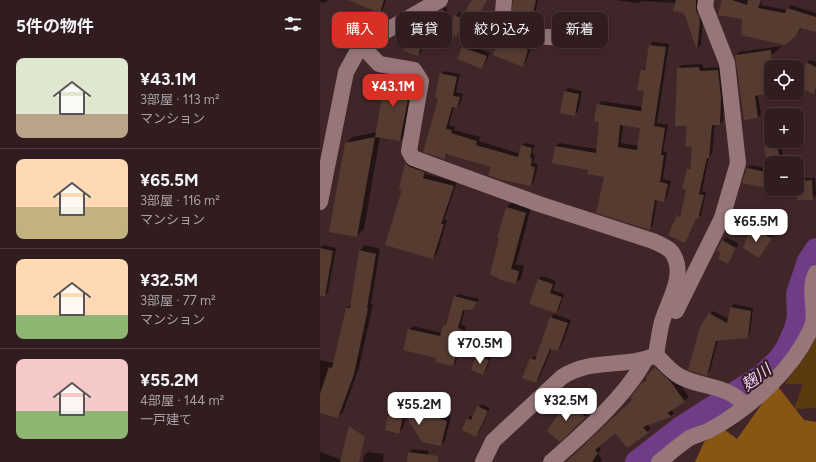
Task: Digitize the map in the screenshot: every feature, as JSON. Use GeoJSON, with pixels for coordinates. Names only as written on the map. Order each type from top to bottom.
{"type":"FeatureCollection","features":[{"type":"Feature","properties":{"kind":"street"},"geometry":{"type":"LineString","coordinates":[[388,30],[440,0]]}},
{"type":"Feature","properties":{"kind":"street"},"geometry":{"type":"LineString","coordinates":[[504,0],[503,12],[497,27],[506,35],[552,37]]}},
{"type":"Feature","properties":{"kind":"street"},"geometry":{"type":"LineString","coordinates":[[660,335],[668,329],[722,218],[738,163],[727,63],[705,7],[706,0]]}},
{"type":"Feature","properties":{"kind":"street"},"geometry":{"type":"LineString","coordinates":[[320,202],[346,72],[356,54],[362,48]]}},
{"type":"Feature","properties":{"kind":"street"},"geometry":{"type":"LineString","coordinates":[[364,48],[379,64],[414,70],[422,81],[409,151],[413,158],[539,204],[653,241],[668,249],[673,254],[677,270],[675,289],[663,320],[660,335],[650,358],[619,396],[572,444],[551,462]]}},
{"type":"Feature","properties":{"kind":"street"},"geometry":{"type":"LineString","coordinates":[[659,462],[690,438],[708,431],[779,378],[796,357],[814,323],[813,294],[814,277],[816,273]]}},
{"type":"Feature","properties":{"kind":"street"},"geometry":{"type":"LineString","coordinates":[[483,462],[493,441],[568,374],[574,370],[599,364],[650,358],[683,378],[725,390],[744,403]]}},
{"type":"Feature","properties":{"kind":"shaded area"},"geometry":{"type":"Polygon","coordinates":[[[816,330],[816,408],[794,409],[803,384],[785,384],[812,342],[816,330]]]}},
{"type":"Feature","properties":{"kind":"shaded area"},"geometry":{"type":"Polygon","coordinates":[[[776,384],[804,420],[816,422],[816,462],[695,462],[704,442],[725,430],[737,439],[776,384]]]}},
{"type":"Feature","properties":{"kind":"building"},"geometry":{"type":"Polygon","coordinates":[[[348,0],[384,0],[380,12],[348,0]]]}},
{"type":"Feature","properties":{"kind":"building"},"geometry":{"type":"Polygon","coordinates":[[[472,0],[487,0],[480,12],[465,11],[472,0]]]}},
{"type":"Feature","properties":{"kind":"building"},"geometry":{"type":"Polygon","coordinates":[[[513,0],[536,0],[533,12],[511,12],[513,0]]]}},
{"type":"Feature","properties":{"kind":"building"},"geometry":{"type":"Polygon","coordinates":[[[676,0],[696,0],[696,10],[700,21],[697,50],[684,13],[673,11],[676,0]]]}},
{"type":"Feature","properties":{"kind":"building"},"geometry":{"type":"Polygon","coordinates":[[[722,0],[732,0],[747,5],[748,0],[761,0],[758,8],[785,13],[787,8],[816,17],[816,32],[800,28],[797,35],[785,45],[741,35],[742,19],[718,15],[722,0]]]}},
{"type":"Feature","properties":{"kind":"building"},"geometry":{"type":"Polygon","coordinates":[[[455,15],[460,18],[460,30],[456,37],[452,35],[452,20],[455,15]]]}},
{"type":"Feature","properties":{"kind":"building"},"geometry":{"type":"Polygon","coordinates":[[[649,45],[666,47],[654,126],[665,128],[661,155],[664,155],[660,182],[668,184],[664,202],[655,200],[650,230],[596,213],[604,177],[587,174],[588,170],[552,163],[555,146],[596,153],[599,122],[594,121],[597,104],[641,111],[644,91],[637,90],[641,69],[645,70],[649,45]],[[620,125],[618,147],[637,150],[640,128],[620,125]]]}},
{"type":"Feature","properties":{"kind":"building"},"geometry":{"type":"Polygon","coordinates":[[[404,48],[420,48],[418,56],[403,51],[404,48]]]}},
{"type":"Feature","properties":{"kind":"building"},"geometry":{"type":"Polygon","coordinates":[[[462,48],[487,56],[482,69],[457,59],[462,48]]]}},
{"type":"Feature","properties":{"kind":"building"},"geometry":{"type":"Polygon","coordinates":[[[496,48],[525,48],[528,50],[523,67],[493,55],[496,48]]]}},
{"type":"Feature","properties":{"kind":"building"},"geometry":{"type":"Polygon","coordinates":[[[771,50],[771,60],[764,60],[764,94],[755,96],[758,118],[744,120],[735,55],[771,50]]]}},
{"type":"Feature","properties":{"kind":"building"},"geometry":{"type":"Polygon","coordinates":[[[806,62],[816,67],[816,88],[814,94],[804,90],[806,62]]]}},
{"type":"Feature","properties":{"kind":"building"},"geometry":{"type":"Polygon","coordinates":[[[699,67],[700,71],[718,70],[721,97],[720,125],[712,125],[709,158],[707,158],[699,194],[704,195],[698,219],[696,219],[685,243],[668,235],[677,215],[680,217],[686,190],[682,189],[687,168],[690,169],[692,147],[685,146],[687,126],[675,126],[677,68],[699,67]]]}},
{"type":"Feature","properties":{"kind":"building"},"geometry":{"type":"Polygon","coordinates":[[[440,73],[457,77],[453,96],[460,97],[457,108],[452,107],[446,129],[452,130],[451,133],[477,141],[476,145],[518,157],[521,145],[532,148],[530,157],[532,159],[531,166],[535,167],[531,186],[502,180],[488,175],[491,167],[446,154],[445,159],[423,152],[438,100],[435,96],[440,73]]]}},
{"type":"Feature","properties":{"kind":"building"},"geometry":{"type":"Polygon","coordinates":[[[386,75],[401,77],[411,83],[400,141],[375,137],[386,75]]]}},
{"type":"Feature","properties":{"kind":"building"},"geometry":{"type":"Polygon","coordinates":[[[564,91],[579,94],[575,116],[560,113],[564,91]]]}},
{"type":"Feature","properties":{"kind":"building"},"geometry":{"type":"Polygon","coordinates":[[[375,137],[357,237],[329,232],[345,143],[375,137]]]}},
{"type":"Feature","properties":{"kind":"building"},"geometry":{"type":"Polygon","coordinates":[[[764,148],[778,148],[779,156],[766,156],[764,148]]]}},
{"type":"Feature","properties":{"kind":"building"},"geometry":{"type":"Polygon","coordinates":[[[405,163],[410,167],[425,172],[423,178],[454,186],[441,224],[444,224],[433,259],[385,245],[402,189],[399,189],[405,163]]]}},
{"type":"Feature","properties":{"kind":"building"},"geometry":{"type":"Polygon","coordinates":[[[747,168],[764,172],[764,188],[742,183],[747,168]]]}},
{"type":"Feature","properties":{"kind":"building"},"geometry":{"type":"Polygon","coordinates":[[[812,180],[813,200],[797,200],[797,196],[804,196],[804,181],[812,180]]]}},
{"type":"Feature","properties":{"kind":"building"},"geometry":{"type":"Polygon","coordinates":[[[506,207],[526,213],[511,269],[519,271],[516,284],[501,280],[490,274],[499,239],[497,238],[506,207]]]}},
{"type":"Feature","properties":{"kind":"building"},"geometry":{"type":"Polygon","coordinates":[[[750,230],[772,238],[759,258],[743,248],[750,230]]]}},
{"type":"Feature","properties":{"kind":"building"},"geometry":{"type":"Polygon","coordinates":[[[722,240],[736,248],[728,264],[718,259],[721,253],[717,250],[722,240]]]}},
{"type":"Feature","properties":{"kind":"building"},"geometry":{"type":"Polygon","coordinates":[[[320,248],[333,251],[325,296],[320,296],[320,248]]]}},
{"type":"Feature","properties":{"kind":"building"},"geometry":{"type":"Polygon","coordinates":[[[359,250],[376,254],[368,309],[354,374],[338,418],[320,413],[320,394],[329,367],[332,368],[346,308],[350,308],[359,250]]]}},
{"type":"Feature","properties":{"kind":"building"},"geometry":{"type":"Polygon","coordinates":[[[538,279],[553,284],[550,293],[562,297],[556,313],[529,304],[538,279]]]}},
{"type":"Feature","properties":{"kind":"building"},"geometry":{"type":"Polygon","coordinates":[[[454,296],[477,302],[472,310],[463,310],[458,328],[463,330],[453,366],[435,362],[436,358],[403,350],[408,329],[440,336],[444,324],[446,325],[454,296]]]}},
{"type":"Feature","properties":{"kind":"building"},"geometry":{"type":"Polygon","coordinates":[[[730,307],[751,311],[748,338],[716,341],[707,376],[688,370],[700,327],[709,313],[727,323],[730,307]]]}},
{"type":"Feature","properties":{"kind":"building"},"geometry":{"type":"Polygon","coordinates":[[[550,317],[568,323],[558,351],[550,349],[536,383],[522,378],[530,358],[535,360],[550,317]]]}},
{"type":"Feature","properties":{"kind":"building"},"geometry":{"type":"Polygon","coordinates":[[[476,355],[489,360],[483,375],[471,370],[476,355]]]}},
{"type":"Feature","properties":{"kind":"building"},"geometry":{"type":"Polygon","coordinates":[[[655,367],[671,382],[685,402],[667,413],[671,417],[643,427],[648,433],[627,448],[615,433],[595,450],[598,453],[592,462],[566,462],[632,400],[631,397],[640,385],[647,380],[646,377],[655,367]]]}},
{"type":"Feature","properties":{"kind":"building"},"geometry":{"type":"Polygon","coordinates":[[[567,401],[586,417],[560,442],[547,431],[567,401]]]}},
{"type":"Feature","properties":{"kind":"building"},"geometry":{"type":"Polygon","coordinates":[[[477,406],[488,411],[476,437],[462,430],[467,418],[471,420],[477,406]]]}},
{"type":"Feature","properties":{"kind":"building"},"geometry":{"type":"Polygon","coordinates":[[[390,409],[419,416],[420,412],[441,416],[441,419],[447,421],[441,446],[422,442],[404,413],[399,434],[385,430],[390,409]]]}},
{"type":"Feature","properties":{"kind":"building"},"geometry":{"type":"Polygon","coordinates":[[[349,426],[365,437],[359,462],[340,462],[349,426]]]}},
{"type":"Feature","properties":{"kind":"building"},"geometry":{"type":"Polygon","coordinates":[[[408,452],[438,456],[438,462],[407,462],[408,452]]]}},
{"type":"Feature","properties":{"kind":"waterway","name":"麹川"},"geometry":{"type":"LineString","coordinates":[[636,462],[681,427],[762,375],[779,359],[787,347],[795,329],[798,317],[797,294],[808,261],[816,249]]}}]}
